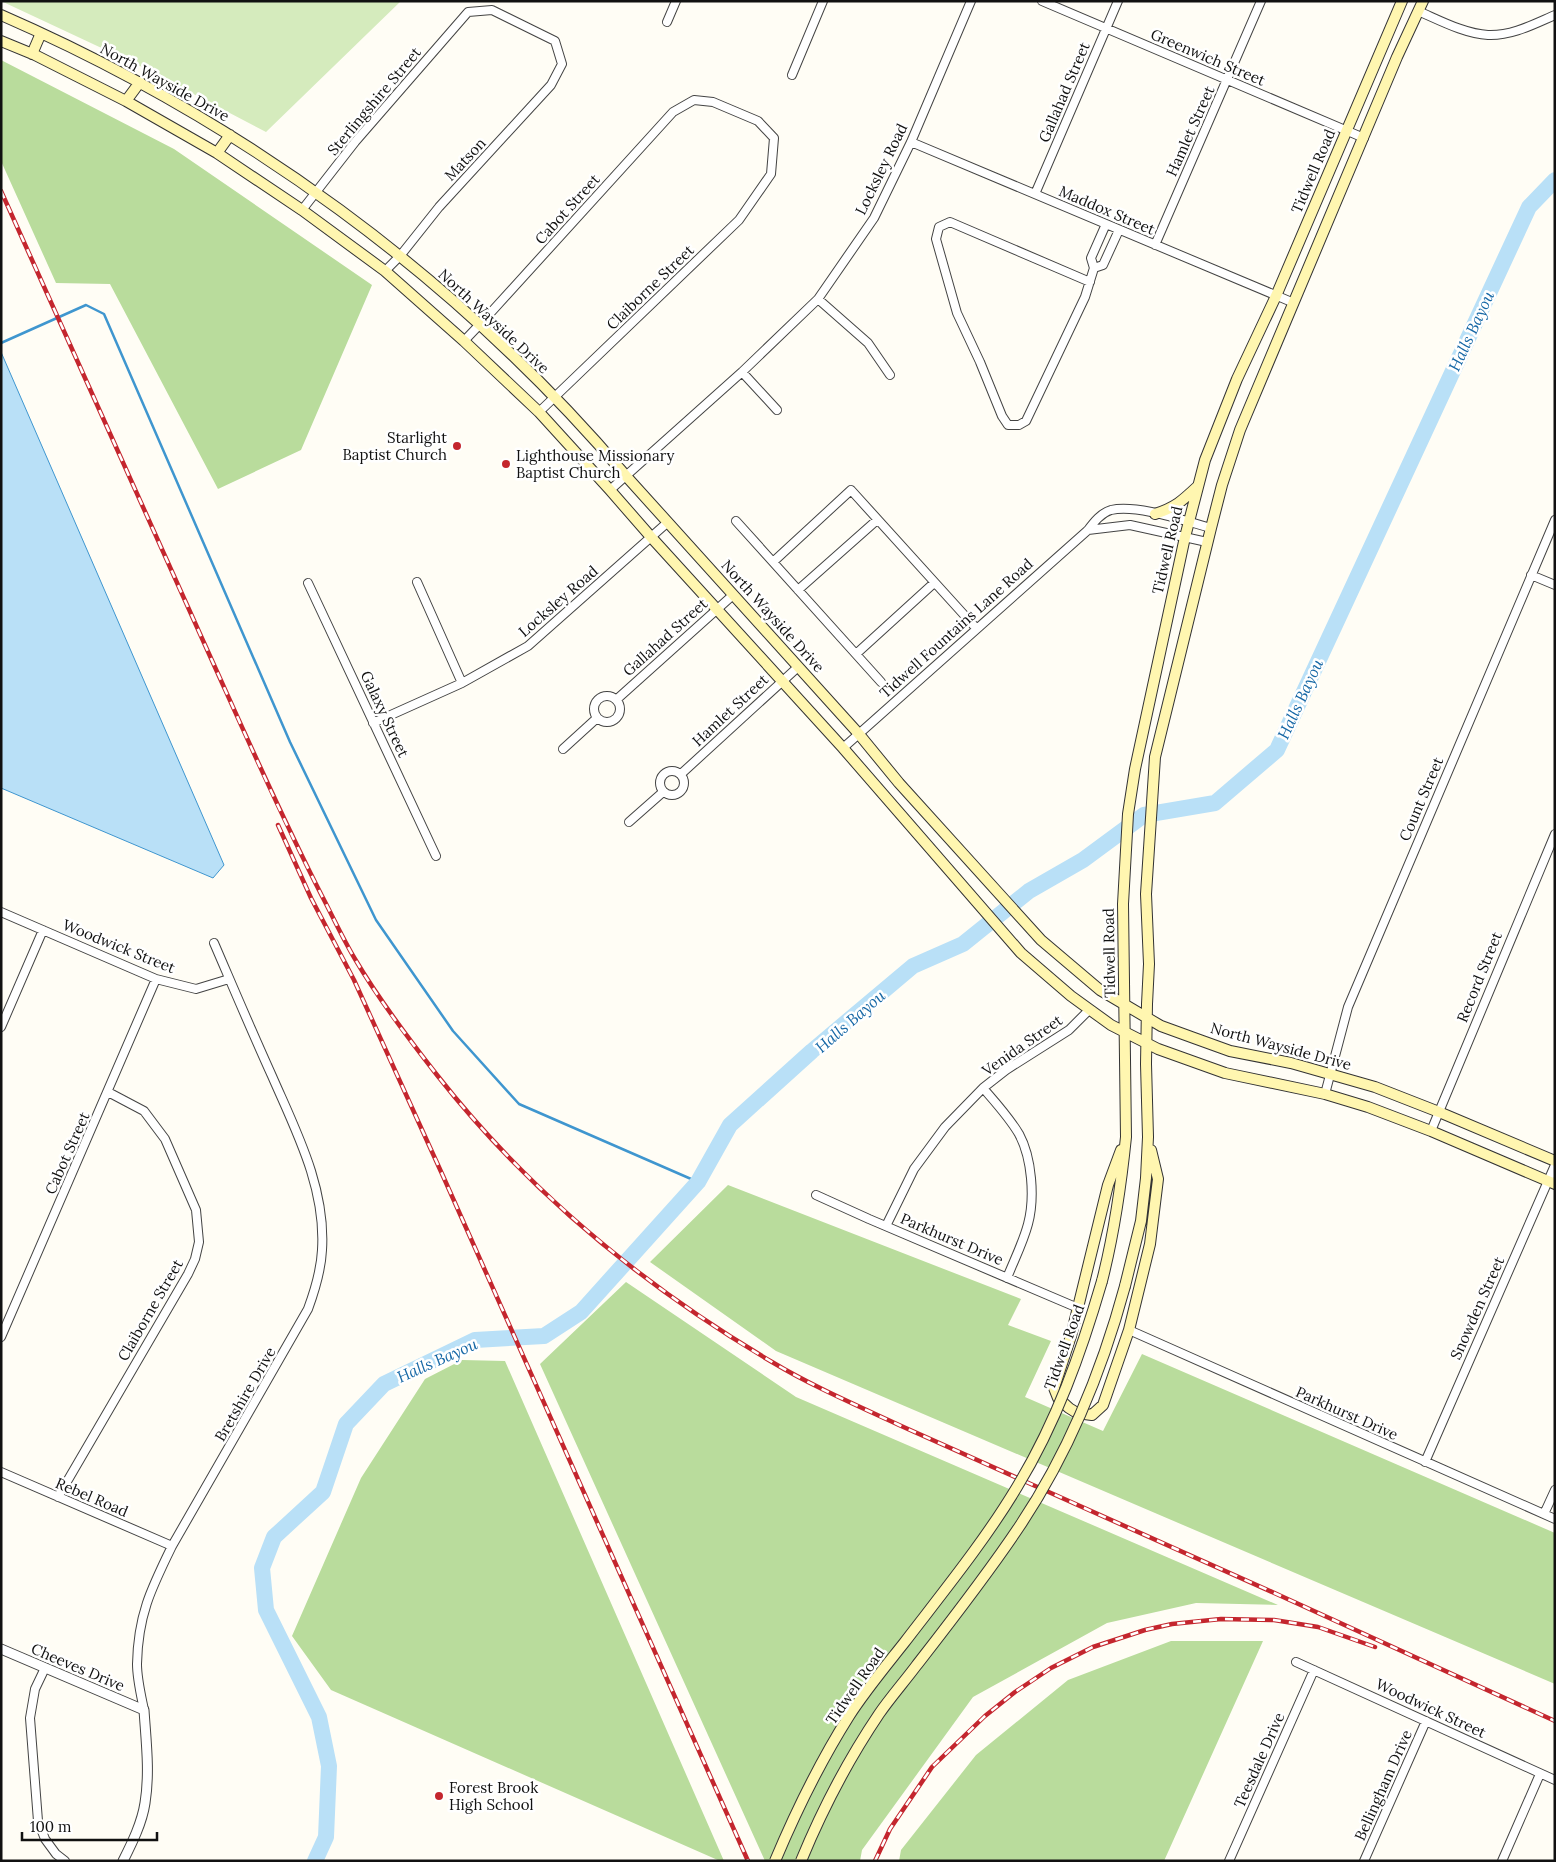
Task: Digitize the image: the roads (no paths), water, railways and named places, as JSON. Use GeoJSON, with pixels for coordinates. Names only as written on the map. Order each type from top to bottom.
{"type":"FeatureCollection","features":[{"type":"Feature","properties":{"kind":"main road"},"geometry":{"type":"LineString","coordinates":[[801,1861],[813,1832],[843,1774],[879,1714],[988,1572],[1041,1493],[1065,1448],[1098,1374],[1113,1330],[1141,1221],[1146,1178],[1148,1137],[1146,1044],[1149,964],[1146,894],[1155,756],[1207,542],[1240,430],[1420,6],[1402,2]]}},
{"type":"Feature","properties":{"kind":"main road","name":"Tidwell Road"},"geometry":{"type":"LineString","coordinates":[[775,1861],[793,1818],[850,1715],[962,1568],[1018,1486],[1061,1400],[1088,1328],[1111,1247],[1126,1137],[1123,904],[1128,814],[1135,769],[1188,522],[1205,460],[1238,379],[1276,296],[1402,2]]}},
{"type":"Feature","properties":{"kind":"main road","name":"North Wayside Drive"},"geometry":{"type":"LineString","coordinates":[[1,15],[140,82],[230,135],[316,192],[400,256],[480,325],[592,436],[858,734],[982,877],[1041,940],[1100,990],[1161,1026],[1230,1051],[1291,1064],[1375,1087],[1439,1112],[1555,1163]]}},
{"type":"Feature","properties":{"kind":"main road"},"geometry":{"type":"LineString","coordinates":[[32,54],[41,33]]}},
{"type":"Feature","properties":{"kind":"main road"},"geometry":{"type":"LineString","coordinates":[[1,41],[32,54],[126,101],[217,153],[302,210],[385,271],[464,341],[539,412],[610,490],[716,610],[843,748],[1021,953],[1053,982],[1090,1010],[1158,1050],[1225,1073],[1325,1094],[1368,1107],[1430,1131],[1551,1183]]}},
{"type":"Feature","properties":{"kind":"main road"},"geometry":{"type":"LineString","coordinates":[[126,101],[140,82]]}},
{"type":"Feature","properties":{"kind":"main road"},"geometry":{"type":"LineString","coordinates":[[217,153],[230,135]]}},
{"type":"Feature","properties":{"kind":"main road"},"geometry":{"type":"LineString","coordinates":[[1155,514],[1171,509],[1199,485]]}},
{"type":"Feature","properties":{"kind":"main road"},"geometry":{"type":"LineString","coordinates":[[1126,1137],[1108,1185],[1078,1308],[1054,1388],[1058,1398],[1077,1413],[1092,1415],[1103,1405],[1129,1330],[1150,1244],[1158,1179],[1148,1137]]}},
{"type":"Feature","properties":{"kind":"street"},"geometry":{"type":"LineString","coordinates":[[667,22],[676,1]]}},
{"type":"Feature","properties":{"kind":"street"},"geometry":{"type":"LineString","coordinates":[[792,75],[823,1]]}},
{"type":"Feature","properties":{"kind":"street","name":"Locksley Road"},"geometry":{"type":"LineString","coordinates":[[610,490],[742,372],[818,299],[874,218],[911,142],[971,1]]}},
{"type":"Feature","properties":{"kind":"street","name":"Greenwich Street"},"geometry":{"type":"LineString","coordinates":[[1042,1],[1364,138]]}},
{"type":"Feature","properties":{"kind":"street","name":"Gallahad Street"},"geometry":{"type":"LineString","coordinates":[[1035,194],[1118,1]]}},
{"type":"Feature","properties":{"kind":"street","name":"Hamlet Street"},"geometry":{"type":"LineString","coordinates":[[1155,245],[1261,1]]}},
{"type":"Feature","properties":{"kind":"street"},"geometry":{"type":"LineString","coordinates":[[1420,6],[1460,28],[1488,35],[1532,26],[1555,15]]}},
{"type":"Feature","properties":{"kind":"street","name":"Sterlingshire Street"},"geometry":{"type":"LineString","coordinates":[[302,210],[355,142],[468,12],[492,10],[555,41],[562,64]]}},
{"type":"Feature","properties":{"kind":"street","name":"Matson"},"geometry":{"type":"LineString","coordinates":[[385,271],[400,256],[439,207],[551,85],[562,64]]}},
{"type":"Feature","properties":{"kind":"street","name":"Claiborne Street"},"geometry":{"type":"LineString","coordinates":[[539,412],[739,220],[771,174],[774,138],[758,121],[713,102],[694,100]]}},
{"type":"Feature","properties":{"kind":"street","name":"Cabot Street"},"geometry":{"type":"LineString","coordinates":[[464,341],[673,112],[694,100]]}},
{"type":"Feature","properties":{"kind":"street","name":"Maddox Street"},"geometry":{"type":"LineString","coordinates":[[911,142],[1294,303]]}},
{"type":"Feature","properties":{"kind":"street"},"geometry":{"type":"LineString","coordinates":[[1090,282],[950,222],[940,227],[936,239],[957,313],[1002,416],[1008,425],[1019,425],[1026,421],[1086,297],[1094,268],[1091,258],[1106,224]]}},
{"type":"Feature","properties":{"kind":"street"},"geometry":{"type":"LineString","coordinates":[[1094,268],[1103,265],[1119,230]]}},
{"type":"Feature","properties":{"kind":"street"},"geometry":{"type":"LineString","coordinates":[[818,299],[868,342],[890,375]]}},
{"type":"Feature","properties":{"kind":"street"},"geometry":{"type":"LineString","coordinates":[[742,372],[777,410]]}},
{"type":"Feature","properties":{"kind":"street"},"geometry":{"type":"LineString","coordinates":[[773,562],[851,490],[976,628]]}},
{"type":"Feature","properties":{"kind":"street","name":"Tidwell Fountains Lane Road"},"geometry":{"type":"LineString","coordinates":[[843,748],[1088,530],[1099,517],[1111,510],[1139,510],[1211,528]]}},
{"type":"Feature","properties":{"kind":"street"},"geometry":{"type":"LineString","coordinates":[[798,590],[877,520]]}},
{"type":"Feature","properties":{"kind":"street","name":"Count Street"},"geometry":{"type":"LineString","coordinates":[[1325,1094],[1348,1007],[1555,520]]}},
{"type":"Feature","properties":{"kind":"street"},"geometry":{"type":"LineString","coordinates":[[736,521],[881,682]]}},
{"type":"Feature","properties":{"kind":"street","name":"Locksley Road"},"geometry":{"type":"LineString","coordinates":[[373,723],[462,683],[528,646],[668,522]]}},
{"type":"Feature","properties":{"kind":"street"},"geometry":{"type":"LineString","coordinates":[[1088,530],[1130,525],[1207,542]]}},
{"type":"Feature","properties":{"kind":"street"},"geometry":{"type":"LineString","coordinates":[[1531,575],[1555,585]]}},
{"type":"Feature","properties":{"kind":"street"},"geometry":{"type":"LineString","coordinates":[[417,582],[462,683]]}},
{"type":"Feature","properties":{"kind":"street","name":"Galaxy Street"},"geometry":{"type":"LineString","coordinates":[[308,583],[436,856]]}},
{"type":"Feature","properties":{"kind":"street"},"geometry":{"type":"LineString","coordinates":[[856,654],[934,583]]}},
{"type":"Feature","properties":{"kind":"street","name":"Gallahad Street"},"geometry":{"type":"LineString","coordinates":[[616,700],[733,595]]}},
{"type":"Feature","properties":{"kind":"street","name":"Hamlet Street"},"geometry":{"type":"LineString","coordinates":[[681,774],[798,667]]}},
{"type":"Feature","properties":{"kind":"street"},"geometry":{"type":"LineString","coordinates":[[606,696],[616,700],[620,708],[616,718],[604,722],[597,718],[594,706],[598,699],[606,696]]}},
{"type":"Feature","properties":{"kind":"street"},"geometry":{"type":"LineString","coordinates":[[563,749],[597,718]]}},
{"type":"Feature","properties":{"kind":"street","name":"Hamlet Street"},"geometry":{"type":"LineString","coordinates":[[670,770],[681,774],[684,779],[682,789],[673,795],[663,792],[659,782],[665,772],[670,770]]}},
{"type":"Feature","properties":{"kind":"street","name":"Hamlet Street"},"geometry":{"type":"LineString","coordinates":[[629,822],[663,792]]}},
{"type":"Feature","properties":{"kind":"street","name":"Record Street"},"geometry":{"type":"LineString","coordinates":[[1430,1131],[1555,834]]}},
{"type":"Feature","properties":{"kind":"street","name":"Woodwick Street"},"geometry":{"type":"LineString","coordinates":[[1,912],[156,980],[196,989],[229,979]]}},
{"type":"Feature","properties":{"kind":"street"},"geometry":{"type":"LineString","coordinates":[[1,1027],[43,930]]}},
{"type":"Feature","properties":{"kind":"street","name":"Bretshire Drive"},"geometry":{"type":"LineString","coordinates":[[123,1861],[135,1837],[145,1804],[148,1774],[144,1710],[137,1666],[141,1619],[152,1587],[172,1546],[308,1310],[320,1267],[322,1249],[322,1221],[319,1197],[307,1155],[214,943]]}},
{"type":"Feature","properties":{"kind":"street","name":"Cabot Street"},"geometry":{"type":"LineString","coordinates":[[1,1337],[156,980]]}},
{"type":"Feature","properties":{"kind":"street","name":"Venida Street"},"geometry":{"type":"LineString","coordinates":[[886,1226],[910,1176],[944,1127],[983,1088],[1006,1070],[1069,1030],[1090,1010]]}},
{"type":"Feature","properties":{"kind":"street"},"geometry":{"type":"LineString","coordinates":[[983,1088],[1006,1114],[1019,1135],[1028,1158],[1032,1187],[1028,1222],[1007,1278]]}},
{"type":"Feature","properties":{"kind":"street","name":"Claiborne Street"},"geometry":{"type":"LineString","coordinates":[[58,1497],[188,1274],[195,1259],[199,1242],[196,1210],[164,1139],[144,1111],[108,1092]]}},
{"type":"Feature","properties":{"kind":"street","name":"Snowden Street"},"geometry":{"type":"LineString","coordinates":[[1425,1462],[1551,1183],[1555,1163]]}},
{"type":"Feature","properties":{"kind":"street","name":"Parkhurst Drive"},"geometry":{"type":"LineString","coordinates":[[816,1195],[1078,1308]]}},
{"type":"Feature","properties":{"kind":"street","name":"Parkhurst Drive"},"geometry":{"type":"LineString","coordinates":[[1129,1330],[1555,1519]]}},
{"type":"Feature","properties":{"kind":"street","name":"Rebel Road"},"geometry":{"type":"LineString","coordinates":[[1,1472],[172,1546]]}},
{"type":"Feature","properties":{"kind":"street"},"geometry":{"type":"LineString","coordinates":[[1544,1514],[1555,1490]]}},
{"type":"Feature","properties":{"kind":"street","name":"Cheeves Drive"},"geometry":{"type":"LineString","coordinates":[[1,1649],[144,1710]]}},
{"type":"Feature","properties":{"kind":"street","name":"Woodwick Street"},"geometry":{"type":"LineString","coordinates":[[1296,1662],[1555,1780]]}},
{"type":"Feature","properties":{"kind":"street"},"geometry":{"type":"LineString","coordinates":[[45,1668],[36,1689],[30,1718],[38,1821],[45,1839],[56,1854],[65,1861]]}},
{"type":"Feature","properties":{"kind":"street","name":"Teesdale Drive"},"geometry":{"type":"LineString","coordinates":[[1229,1861],[1314,1670]]}},
{"type":"Feature","properties":{"kind":"street","name":"Bellingham Drive"},"geometry":{"type":"LineString","coordinates":[[1364,1861],[1426,1721]]}},
{"type":"Feature","properties":{"kind":"street"},"geometry":{"type":"LineString","coordinates":[[1502,1861],[1540,1774]]}},
{"type":"Feature","properties":{"kind":"water"},"geometry":{"type":"Polygon","coordinates":[[[1,352],[224,865],[213,878],[1,788],[1,352]]]}},
{"type":"Feature","properties":{"kind":"waterway","name":"Halls Bayou"},"geometry":{"type":"LineString","coordinates":[[315,1861],[326,1837],[329,1766],[319,1717],[266,1610],[262,1568],[274,1537],[323,1492],[346,1424],[384,1384],[475,1340],[544,1336],[581,1312],[698,1182],[730,1125],[812,1051],[913,966],[963,944],[1029,891],[1083,860],[1144,815],[1215,803],[1277,750],[1529,207],[1555,180]]}},
{"type":"Feature","properties":{"kind":"waterway"},"geometry":{"type":"LineString","coordinates":[[1,343],[86,305],[104,314],[290,742],[376,920],[453,1031],[519,1104],[698,1182]]}},
{"type":"Feature","properties":{"kind":"railway"},"geometry":{"type":"LineString","coordinates":[[1,191],[262,771],[342,936],[374,989],[415,1047],[472,1118],[510,1158],[591,1234],[634,1269],[725,1333],[803,1379],[899,1425],[1555,1721]]}},
{"type":"Feature","properties":{"kind":"railway"},"geometry":{"type":"LineString","coordinates":[[278,825],[311,898],[354,980],[443,1176],[748,1861]]}},
{"type":"Feature","properties":{"kind":"railway"},"geometry":{"type":"LineString","coordinates":[[875,1861],[890,1829],[932,1767],[985,1716],[1015,1692],[1051,1668],[1093,1647],[1145,1630],[1172,1624],[1221,1619],[1274,1620],[1318,1627],[1375,1647]]}},
{"type":"Feature","properties":{"kind":"place","name":"Starlight Baptist Church"},"geometry":{"type":"Point","coordinates":[457,446]}},
{"type":"Feature","properties":{"kind":"place","name":"Lighthouse Missionary Baptist Church"},"geometry":{"type":"Point","coordinates":[506,464]}},
{"type":"Feature","properties":{"kind":"place","name":"Forest Brook High School"},"geometry":{"type":"Point","coordinates":[439,1796]}}]}
